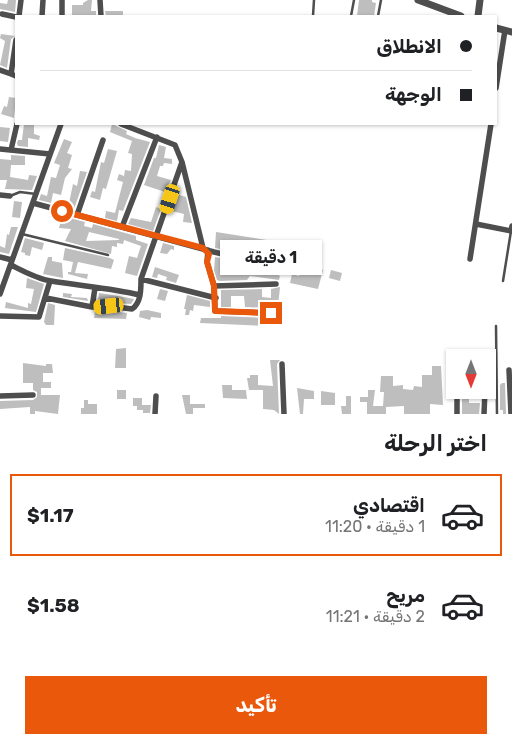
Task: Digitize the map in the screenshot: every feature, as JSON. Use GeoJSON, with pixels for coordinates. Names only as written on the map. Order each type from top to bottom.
{"type":"FeatureCollection","features":[{"type":"Feature","properties":{"kind":"street"},"geometry":{"type":"LineString","coordinates":[[18,15],[21,0]]}},
{"type":"Feature","properties":{"kind":"street"},"geometry":{"type":"LineString","coordinates":[[42,15],[43,0]]}},
{"type":"Feature","properties":{"kind":"street"},"geometry":{"type":"LineString","coordinates":[[62,0],[62,15]]}},
{"type":"Feature","properties":{"kind":"street"},"geometry":{"type":"LineString","coordinates":[[100,0],[101,15]]}},
{"type":"Feature","properties":{"kind":"street"},"geometry":{"type":"LineString","coordinates":[[418,0],[458,15]]}},
{"type":"Feature","properties":{"kind":"street"},"geometry":{"type":"LineString","coordinates":[[478,15],[480,0]]}},
{"type":"Feature","properties":{"kind":"street"},"geometry":{"type":"LineString","coordinates":[[2,14],[15,16]]}},
{"type":"Feature","properties":{"kind":"street"},"geometry":{"type":"LineString","coordinates":[[497,83],[508,31]]}},
{"type":"Feature","properties":{"kind":"street"},"geometry":{"type":"LineString","coordinates":[[0,70],[14,75],[15,58]]}},
{"type":"Feature","properties":{"kind":"street"},"geometry":{"type":"LineString","coordinates":[[12,150],[17,125]]}},
{"type":"Feature","properties":{"kind":"street"},"geometry":{"type":"LineString","coordinates":[[0,294],[61,125]]}},
{"type":"Feature","properties":{"kind":"street"},"geometry":{"type":"LineString","coordinates":[[124,125],[175,145],[182,162],[206,249],[207,262],[216,298],[215,311],[271,313]]}},
{"type":"Feature","properties":{"kind":"street"},"geometry":{"type":"LineString","coordinates":[[470,259],[491,125]]}},
{"type":"Feature","properties":{"kind":"street"},"geometry":{"type":"LineString","coordinates":[[122,227],[157,138]]}},
{"type":"Feature","properties":{"kind":"street"},"geometry":{"type":"LineString","coordinates":[[77,215],[102,140]]}},
{"type":"Feature","properties":{"kind":"street"},"geometry":{"type":"LineString","coordinates":[[0,149],[50,154]]}},
{"type":"Feature","properties":{"kind":"street"},"geometry":{"type":"LineString","coordinates":[[46,298],[92,307],[109,306],[132,309],[136,306],[140,295],[141,279],[158,236],[182,162]]}},
{"type":"Feature","properties":{"kind":"street"},"geometry":{"type":"LineString","coordinates":[[0,195],[10,196]]}},
{"type":"Feature","properties":{"kind":"street"},"geometry":{"type":"LineString","coordinates":[[33,203],[279,267]]}},
{"type":"Feature","properties":{"kind":"street"},"geometry":{"type":"LineString","coordinates":[[476,224],[512,228]]}},
{"type":"Feature","properties":{"kind":"street"},"geometry":{"type":"LineString","coordinates":[[0,257],[50,281],[95,288],[110,288],[140,295]]}},
{"type":"Feature","properties":{"kind":"street"},"geometry":{"type":"LineString","coordinates":[[141,279],[216,298]]}},
{"type":"Feature","properties":{"kind":"street"},"geometry":{"type":"LineString","coordinates":[[0,316],[39,317],[50,281]]}},
{"type":"Feature","properties":{"kind":"street"},"geometry":{"type":"LineString","coordinates":[[214,286],[276,284]]}},
{"type":"Feature","properties":{"kind":"street"},"geometry":{"type":"LineString","coordinates":[[92,307],[95,288]]}},
{"type":"Feature","properties":{"kind":"street"},"geometry":{"type":"LineString","coordinates":[[282,364],[284,414]]}},
{"type":"Feature","properties":{"kind":"street"},"geometry":{"type":"LineString","coordinates":[[509,370],[511,414]]}},
{"type":"Feature","properties":{"kind":"street"},"geometry":{"type":"LineString","coordinates":[[0,396],[36,395]]}},
{"type":"Feature","properties":{"kind":"street"},"geometry":{"type":"LineString","coordinates":[[155,414],[156,396]]}},
{"type":"Feature","properties":{"kind":"street"},"geometry":{"type":"LineString","coordinates":[[457,399],[457,414]]}},
{"type":"Feature","properties":{"kind":"street"},"geometry":{"type":"LineString","coordinates":[[484,414],[485,399]]}},
{"type":"Feature","properties":{"kind":"lane"},"geometry":{"type":"LineString","coordinates":[[313,15],[314,0]]}},
{"type":"Feature","properties":{"kind":"lane"},"geometry":{"type":"LineString","coordinates":[[351,15],[354,0]]}},
{"type":"Feature","properties":{"kind":"lane"},"geometry":{"type":"LineString","coordinates":[[378,15],[381,0]]}},
{"type":"Feature","properties":{"kind":"lane"},"geometry":{"type":"LineString","coordinates":[[10,196],[20,192],[37,194]]}},
{"type":"Feature","properties":{"kind":"lane"},"geometry":{"type":"LineString","coordinates":[[503,281],[512,228]]}},
{"type":"Feature","properties":{"kind":"lane"},"geometry":{"type":"LineString","coordinates":[[22,233],[108,255]]}},
{"type":"Feature","properties":{"kind":"lane"},"geometry":{"type":"LineString","coordinates":[[496,326],[497,414]]}},
{"type":"Feature","properties":{"kind":"building"},"geometry":{"type":"Polygon","coordinates":[[[8,0],[16,0],[15,12],[0,9],[0,3],[7,4],[8,0]]]}},
{"type":"Feature","properties":{"kind":"building"},"geometry":{"type":"Polygon","coordinates":[[[92,0],[91,11],[96,11],[96,15],[72,15],[72,5],[83,5],[83,3],[92,0]]]}},
{"type":"Feature","properties":{"kind":"building"},"geometry":{"type":"Polygon","coordinates":[[[359,0],[372,0],[372,2],[376,3],[374,15],[357,15],[359,0]]]}},
{"type":"Feature","properties":{"kind":"building"},"geometry":{"type":"Polygon","coordinates":[[[105,11],[123,11],[123,15],[106,15],[105,11]]]}},
{"type":"Feature","properties":{"kind":"building"},"geometry":{"type":"Polygon","coordinates":[[[1,34],[15,36],[11,39],[7,68],[0,65],[5,41],[0,38],[1,34]]]}},
{"type":"Feature","properties":{"kind":"building"},"geometry":{"type":"Polygon","coordinates":[[[9,97],[15,98],[14,118],[1,114],[4,106],[7,107],[9,97]]]}},
{"type":"Feature","properties":{"kind":"building"},"geometry":{"type":"Polygon","coordinates":[[[24,125],[34,125],[34,134],[40,136],[39,140],[28,138],[28,147],[18,146],[18,140],[22,140],[24,125]]]}},
{"type":"Feature","properties":{"kind":"building"},"geometry":{"type":"Polygon","coordinates":[[[112,125],[114,125],[127,131],[126,134],[150,142],[123,211],[119,210],[117,221],[105,218],[106,211],[115,213],[123,182],[117,180],[119,174],[124,176],[125,170],[131,171],[132,154],[128,153],[132,141],[110,132],[112,125]]]}},
{"type":"Feature","properties":{"kind":"building"},"geometry":{"type":"Polygon","coordinates":[[[0,127],[10,128],[8,142],[0,141],[0,127]]]}},
{"type":"Feature","properties":{"kind":"building"},"geometry":{"type":"Polygon","coordinates":[[[64,139],[72,142],[67,153],[72,155],[68,168],[72,169],[65,178],[61,195],[53,193],[51,203],[39,200],[41,194],[47,196],[51,177],[56,178],[60,165],[54,163],[64,139]]]}},
{"type":"Feature","properties":{"kind":"building"},"geometry":{"type":"Polygon","coordinates":[[[159,145],[166,147],[164,158],[172,159],[172,164],[164,163],[163,166],[160,166],[157,176],[171,180],[165,192],[144,185],[154,158],[156,158],[159,145]]]}},
{"type":"Feature","properties":{"kind":"building"},"geometry":{"type":"Polygon","coordinates":[[[108,149],[117,151],[106,189],[103,188],[100,200],[90,197],[92,191],[95,192],[101,162],[104,163],[108,149]]]}},
{"type":"Feature","properties":{"kind":"building"},"geometry":{"type":"Polygon","coordinates":[[[11,155],[25,156],[25,165],[11,165],[10,177],[28,180],[29,175],[37,176],[32,190],[5,189],[7,180],[0,180],[0,159],[11,160],[11,155]]]}},
{"type":"Feature","properties":{"kind":"building"},"geometry":{"type":"Polygon","coordinates":[[[80,171],[87,172],[74,209],[68,208],[73,184],[77,186],[80,171]]]}},
{"type":"Feature","properties":{"kind":"building"},"geometry":{"type":"Polygon","coordinates":[[[176,194],[186,197],[192,223],[183,222],[184,214],[172,211],[176,194]]]}},
{"type":"Feature","properties":{"kind":"building"},"geometry":{"type":"Polygon","coordinates":[[[14,201],[22,202],[20,218],[12,217],[14,201]]]}},
{"type":"Feature","properties":{"kind":"building"},"geometry":{"type":"Polygon","coordinates":[[[156,207],[161,209],[153,231],[128,224],[131,218],[151,222],[156,207]]]}},
{"type":"Feature","properties":{"kind":"building"},"geometry":{"type":"Polygon","coordinates":[[[62,216],[85,222],[84,226],[92,228],[93,224],[136,236],[136,240],[148,244],[137,276],[125,273],[129,256],[137,258],[141,246],[124,240],[123,244],[117,243],[117,247],[112,246],[111,254],[65,241],[71,229],[59,228],[62,216]],[[89,232],[86,241],[119,240],[89,232]]]}},
{"type":"Feature","properties":{"kind":"building"},"geometry":{"type":"Polygon","coordinates":[[[11,227],[18,227],[9,254],[0,252],[0,246],[5,248],[7,234],[9,235],[11,227]]]}},
{"type":"Feature","properties":{"kind":"building"},"geometry":{"type":"Polygon","coordinates":[[[216,232],[280,242],[279,247],[287,248],[286,256],[255,250],[254,256],[215,248],[216,232]]]}},
{"type":"Feature","properties":{"kind":"building"},"geometry":{"type":"Polygon","coordinates":[[[25,238],[44,243],[42,250],[32,247],[30,256],[25,255],[25,253],[21,252],[25,238]]]}},
{"type":"Feature","properties":{"kind":"building"},"geometry":{"type":"Polygon","coordinates":[[[163,243],[174,246],[174,250],[171,249],[167,254],[160,253],[163,243]]]}},
{"type":"Feature","properties":{"kind":"building"},"geometry":{"type":"Polygon","coordinates":[[[65,248],[110,258],[114,260],[111,269],[78,262],[75,273],[88,274],[87,279],[68,274],[68,272],[71,272],[73,262],[63,260],[65,248]]]}},
{"type":"Feature","properties":{"kind":"building"},"geometry":{"type":"Polygon","coordinates":[[[48,257],[52,257],[52,261],[62,263],[63,278],[43,274],[48,257]]]}},
{"type":"Feature","properties":{"kind":"building"},"geometry":{"type":"Polygon","coordinates":[[[215,257],[220,258],[222,272],[233,271],[233,261],[260,267],[259,271],[267,273],[268,269],[276,271],[276,274],[280,276],[279,280],[250,276],[247,280],[217,280],[214,270],[215,257]]]}},
{"type":"Feature","properties":{"kind":"building"},"geometry":{"type":"Polygon","coordinates":[[[303,263],[323,270],[318,289],[290,283],[292,274],[299,276],[303,263]]]}},
{"type":"Feature","properties":{"kind":"building"},"geometry":{"type":"Polygon","coordinates":[[[155,267],[179,275],[176,283],[166,280],[167,277],[158,274],[157,278],[152,277],[155,267]]]}},
{"type":"Feature","properties":{"kind":"building"},"geometry":{"type":"Polygon","coordinates":[[[331,270],[342,273],[340,281],[329,278],[331,270]]]}},
{"type":"Feature","properties":{"kind":"building"},"geometry":{"type":"Polygon","coordinates":[[[27,278],[44,284],[36,312],[5,308],[6,302],[28,308],[28,303],[31,304],[34,289],[26,288],[27,278]]]}},
{"type":"Feature","properties":{"kind":"building"},"geometry":{"type":"Polygon","coordinates":[[[280,287],[277,316],[272,308],[245,307],[244,296],[231,296],[231,307],[221,307],[221,290],[262,289],[262,297],[271,298],[271,289],[280,287]]]}},
{"type":"Feature","properties":{"kind":"building"},"geometry":{"type":"Polygon","coordinates":[[[160,289],[168,291],[165,301],[157,299],[160,289]]]}},
{"type":"Feature","properties":{"kind":"building"},"geometry":{"type":"Polygon","coordinates":[[[63,293],[72,294],[71,297],[87,298],[88,301],[63,297],[63,293]]]}},
{"type":"Feature","properties":{"kind":"building"},"geometry":{"type":"Polygon","coordinates":[[[99,293],[134,299],[131,304],[98,302],[99,293]]]}},
{"type":"Feature","properties":{"kind":"building"},"geometry":{"type":"Polygon","coordinates":[[[187,295],[210,301],[210,307],[194,305],[193,311],[190,310],[189,315],[185,315],[186,309],[184,309],[187,295]]]}},
{"type":"Feature","properties":{"kind":"building"},"geometry":{"type":"Polygon","coordinates":[[[48,303],[55,305],[54,325],[46,325],[44,322],[48,303]]]}},
{"type":"Feature","properties":{"kind":"building"},"geometry":{"type":"Polygon","coordinates":[[[147,310],[161,313],[161,318],[151,317],[150,320],[139,317],[140,311],[147,310]]]}},
{"type":"Feature","properties":{"kind":"building"},"geometry":{"type":"Polygon","coordinates":[[[95,312],[127,313],[126,319],[94,318],[95,312]]]}},
{"type":"Feature","properties":{"kind":"building"},"geometry":{"type":"Polygon","coordinates":[[[221,316],[267,318],[267,326],[200,323],[201,318],[221,318],[221,316]]]}},
{"type":"Feature","properties":{"kind":"building"},"geometry":{"type":"Polygon","coordinates":[[[126,348],[126,368],[115,368],[116,349],[126,348]]]}},
{"type":"Feature","properties":{"kind":"building"},"geometry":{"type":"Polygon","coordinates":[[[270,360],[280,360],[277,364],[279,414],[274,410],[263,409],[263,390],[249,390],[247,378],[250,378],[250,375],[258,375],[258,385],[273,386],[270,360]]]}},
{"type":"Feature","properties":{"kind":"building"},"geometry":{"type":"Polygon","coordinates":[[[23,363],[46,366],[46,364],[52,364],[53,373],[43,373],[43,382],[51,382],[51,388],[41,388],[41,395],[60,395],[58,414],[35,411],[35,414],[30,414],[30,407],[0,409],[0,401],[33,400],[37,397],[37,392],[33,390],[33,383],[23,383],[23,363]]]}},
{"type":"Feature","properties":{"kind":"building"},"geometry":{"type":"Polygon","coordinates":[[[432,366],[441,366],[443,405],[430,404],[430,414],[404,414],[404,406],[386,407],[386,414],[367,414],[367,402],[360,402],[360,397],[368,397],[368,390],[375,390],[373,406],[383,406],[384,392],[380,392],[381,376],[393,376],[393,386],[403,385],[403,389],[413,390],[414,386],[422,387],[422,375],[432,375],[432,366]]]}},
{"type":"Feature","properties":{"kind":"building"},"geometry":{"type":"Polygon","coordinates":[[[505,383],[506,414],[503,414],[503,410],[500,410],[500,385],[505,383]]]}},
{"type":"Feature","properties":{"kind":"building"},"geometry":{"type":"Polygon","coordinates":[[[222,385],[232,385],[232,390],[246,390],[247,399],[223,398],[222,385]]]}},
{"type":"Feature","properties":{"kind":"building"},"geometry":{"type":"Polygon","coordinates":[[[297,388],[314,391],[314,399],[304,399],[303,414],[300,414],[297,388]]]}},
{"type":"Feature","properties":{"kind":"building"},"geometry":{"type":"Polygon","coordinates":[[[117,390],[126,390],[126,399],[117,399],[117,390]]]}},
{"type":"Feature","properties":{"kind":"building"},"geometry":{"type":"Polygon","coordinates":[[[321,391],[335,393],[335,405],[321,405],[321,391]]]}},
{"type":"Feature","properties":{"kind":"building"},"geometry":{"type":"Polygon","coordinates":[[[182,395],[190,395],[190,404],[205,404],[205,408],[193,408],[193,414],[186,414],[182,395]]]}},
{"type":"Feature","properties":{"kind":"building"},"geometry":{"type":"Polygon","coordinates":[[[346,396],[351,396],[351,414],[342,414],[341,406],[346,406],[346,396]]]}},
{"type":"Feature","properties":{"kind":"building"},"geometry":{"type":"Polygon","coordinates":[[[133,398],[142,398],[142,405],[151,405],[150,413],[143,413],[143,410],[137,410],[137,406],[133,406],[133,398]]]}},
{"type":"Feature","properties":{"kind":"building"},"geometry":{"type":"Polygon","coordinates":[[[462,399],[469,399],[469,403],[480,403],[479,414],[462,414],[462,399]]]}},
{"type":"Feature","properties":{"kind":"building"},"geometry":{"type":"Polygon","coordinates":[[[84,400],[88,400],[88,404],[97,404],[97,414],[81,414],[81,408],[84,408],[84,400]]]}},
{"type":"Feature","properties":{"kind":"route"},"geometry":{"type":"LineString","coordinates":[[62,211],[208,250],[207,262],[216,298],[215,311],[271,313]]}}]}
